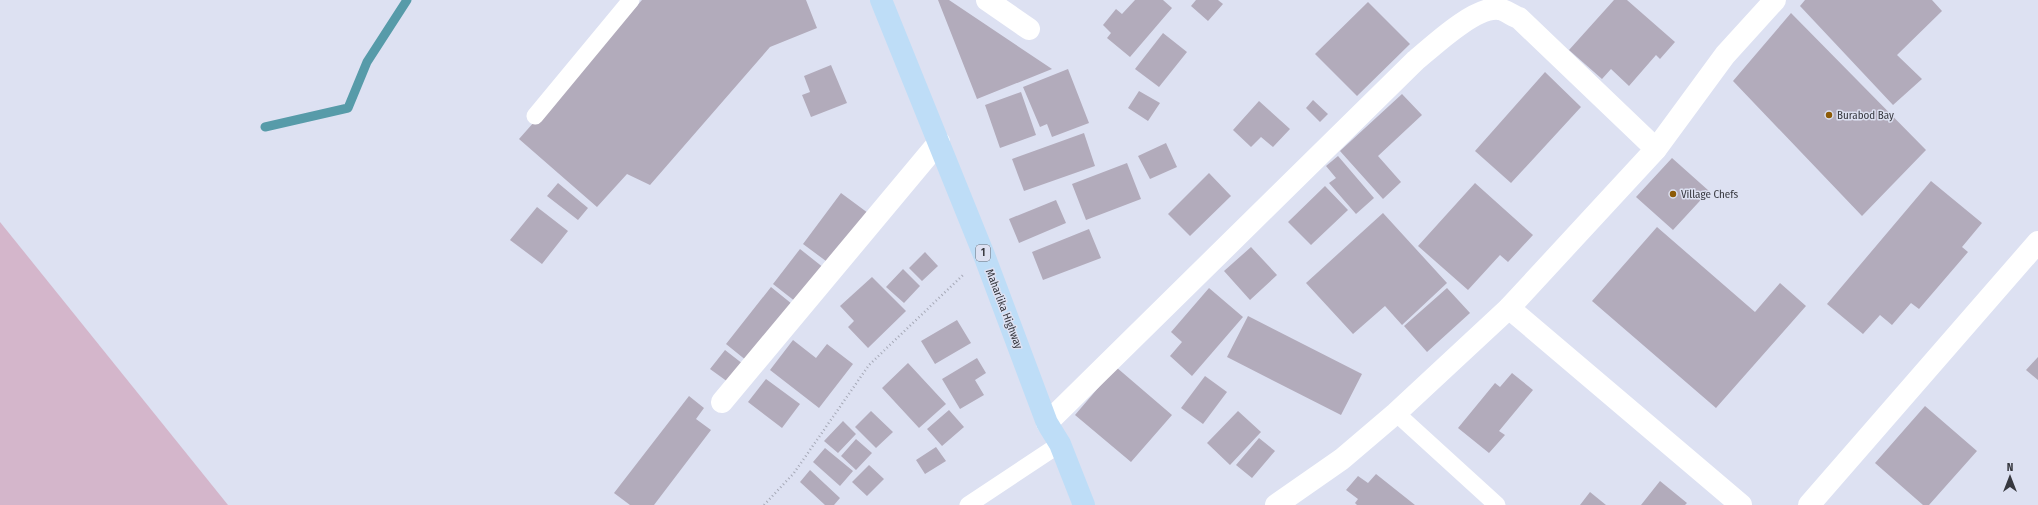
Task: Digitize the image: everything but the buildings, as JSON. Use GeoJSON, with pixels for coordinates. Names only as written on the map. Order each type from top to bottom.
{"type":"FeatureCollection","features":[{"type":"Feature","properties":{"kind":"main road","name":"Maharlika Highway"},"geometry":{"type":"LineString","coordinates":[[882,0],[984,255],[1047,423],[1060,444],[1084,505]]}},
{"type":"Feature","properties":{"kind":"street"},"geometry":{"type":"LineString","coordinates":[[987,0],[1029,29]]}},
{"type":"Feature","properties":{"kind":"street"},"geometry":{"type":"LineString","coordinates":[[1276,505],[1342,459],[1396,413],[1509,308],[1656,149],[1725,55],[1775,0]]}},
{"type":"Feature","properties":{"kind":"street"},"geometry":{"type":"LineString","coordinates":[[1047,423],[1415,61],[1454,29],[1495,4],[1519,18],[1656,149]]}},
{"type":"Feature","properties":{"kind":"street"},"geometry":{"type":"LineString","coordinates":[[722,402],[939,142]]}},
{"type":"Feature","properties":{"kind":"street"},"geometry":{"type":"LineString","coordinates":[[1809,505],[2038,242]]}},
{"type":"Feature","properties":{"kind":"street"},"geometry":{"type":"LineString","coordinates":[[1509,308],[1741,505]]}},
{"type":"Feature","properties":{"kind":"lane"},"geometry":{"type":"LineString","coordinates":[[535,116],[630,0]]}},
{"type":"Feature","properties":{"kind":"lane"},"geometry":{"type":"LineString","coordinates":[[1396,413],[1497,505]]}},
{"type":"Feature","properties":{"kind":"lane"},"geometry":{"type":"LineString","coordinates":[[968,505],[1060,444]]}},
{"type":"Feature","properties":{"kind":"path"},"geometry":{"type":"LineString","coordinates":[[764,505],[794,473],[869,365],[984,255]]}},
{"type":"Feature","properties":{"kind":"shaded area"},"geometry":{"type":"Polygon","coordinates":[[[0,222],[228,505],[0,505],[0,222]]]}},
{"type":"Feature","properties":{"kind":"waterway"},"geometry":{"type":"LineString","coordinates":[[265,127],[348,108],[367,62],[407,0]]}},
{"type":"Feature","properties":{"kind":"place","name":"Burabod Bay"},"geometry":{"type":"Point","coordinates":[1829,115]}},
{"type":"Feature","properties":{"kind":"place","name":"Village Chefs"},"geometry":{"type":"Point","coordinates":[1673,194]}}]}
